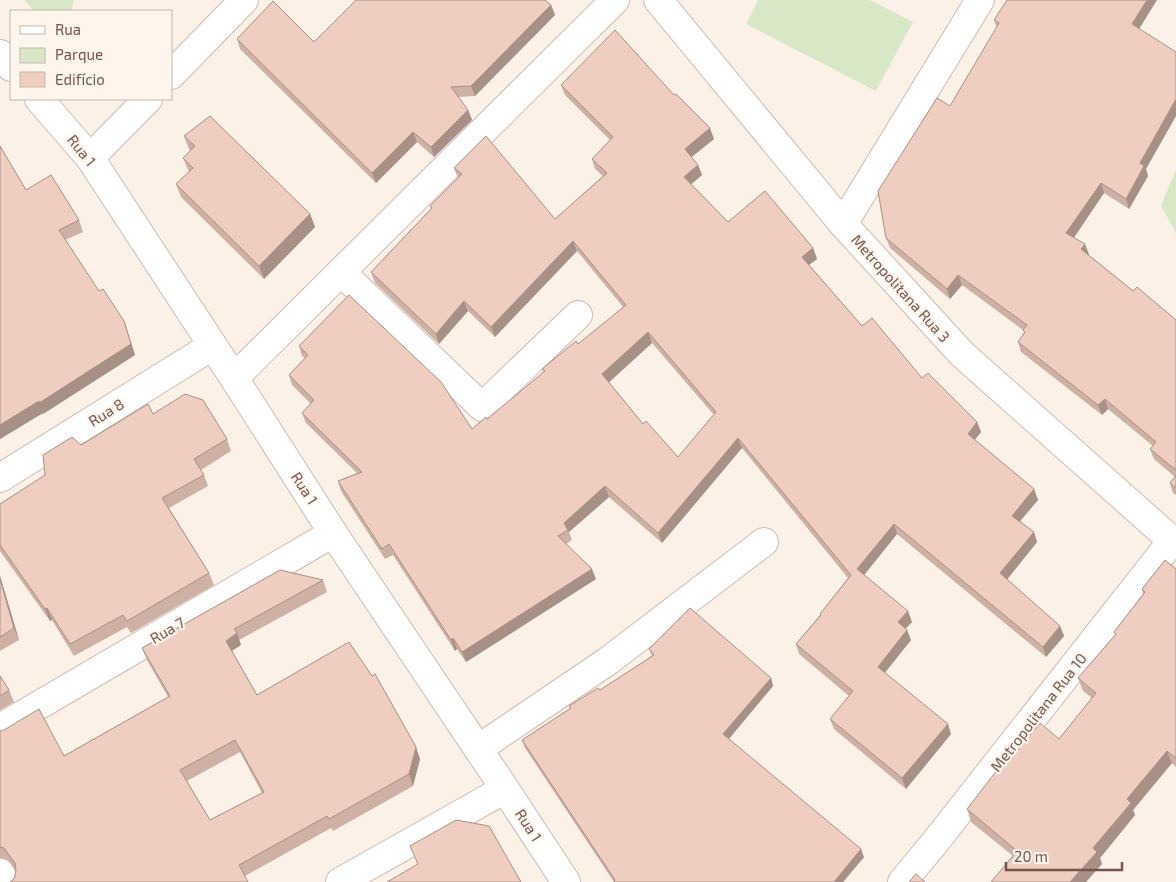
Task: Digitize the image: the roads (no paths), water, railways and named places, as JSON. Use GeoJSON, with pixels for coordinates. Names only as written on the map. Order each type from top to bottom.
{"type":"FeatureCollection","features":[{"type":"Feature","properties":{"kind":"street"},"geometry":{"type":"LineString","coordinates":[[172,74],[244,0]]}},
{"type":"Feature","properties":{"kind":"street"},"geometry":{"type":"LineString","coordinates":[[234,378],[615,0]]}},
{"type":"Feature","properties":{"kind":"street","name":"Metropolitana Rua 3"},"geometry":{"type":"LineString","coordinates":[[658,0],[843,224],[962,354],[1174,543]]}},
{"type":"Feature","properties":{"kind":"street"},"geometry":{"type":"LineString","coordinates":[[843,224],[980,0]]}},
{"type":"Feature","properties":{"kind":"street"},"geometry":{"type":"LineString","coordinates":[[0,54],[10,66]]}},
{"type":"Feature","properties":{"kind":"street","name":"Rua 1"},"geometry":{"type":"LineString","coordinates":[[40,100],[90,158],[333,533],[506,789],[566,882]]}},
{"type":"Feature","properties":{"kind":"street"},"geometry":{"type":"LineString","coordinates":[[90,158],[147,100]]}},
{"type":"Feature","properties":{"kind":"street"},"geometry":{"type":"LineString","coordinates":[[341,272],[482,406],[578,315]]}},
{"type":"Feature","properties":{"kind":"street","name":"Rua 8"},"geometry":{"type":"LineString","coordinates":[[0,478],[212,346]]}},
{"type":"Feature","properties":{"kind":"street","name":"Rua 7"},"geometry":{"type":"LineString","coordinates":[[0,728],[333,533]]}},
{"type":"Feature","properties":{"kind":"street"},"geometry":{"type":"LineString","coordinates":[[478,748],[608,661],[764,542]]}},
{"type":"Feature","properties":{"kind":"street","name":"Metropolitana Rua 10"},"geometry":{"type":"LineString","coordinates":[[902,882],[1174,543]]}},
{"type":"Feature","properties":{"kind":"street"},"geometry":{"type":"LineString","coordinates":[[340,882],[506,789]]}},
{"type":"Feature","properties":{"kind":"street"},"geometry":{"type":"LineString","coordinates":[[0,873],[5,882]]}}]}
